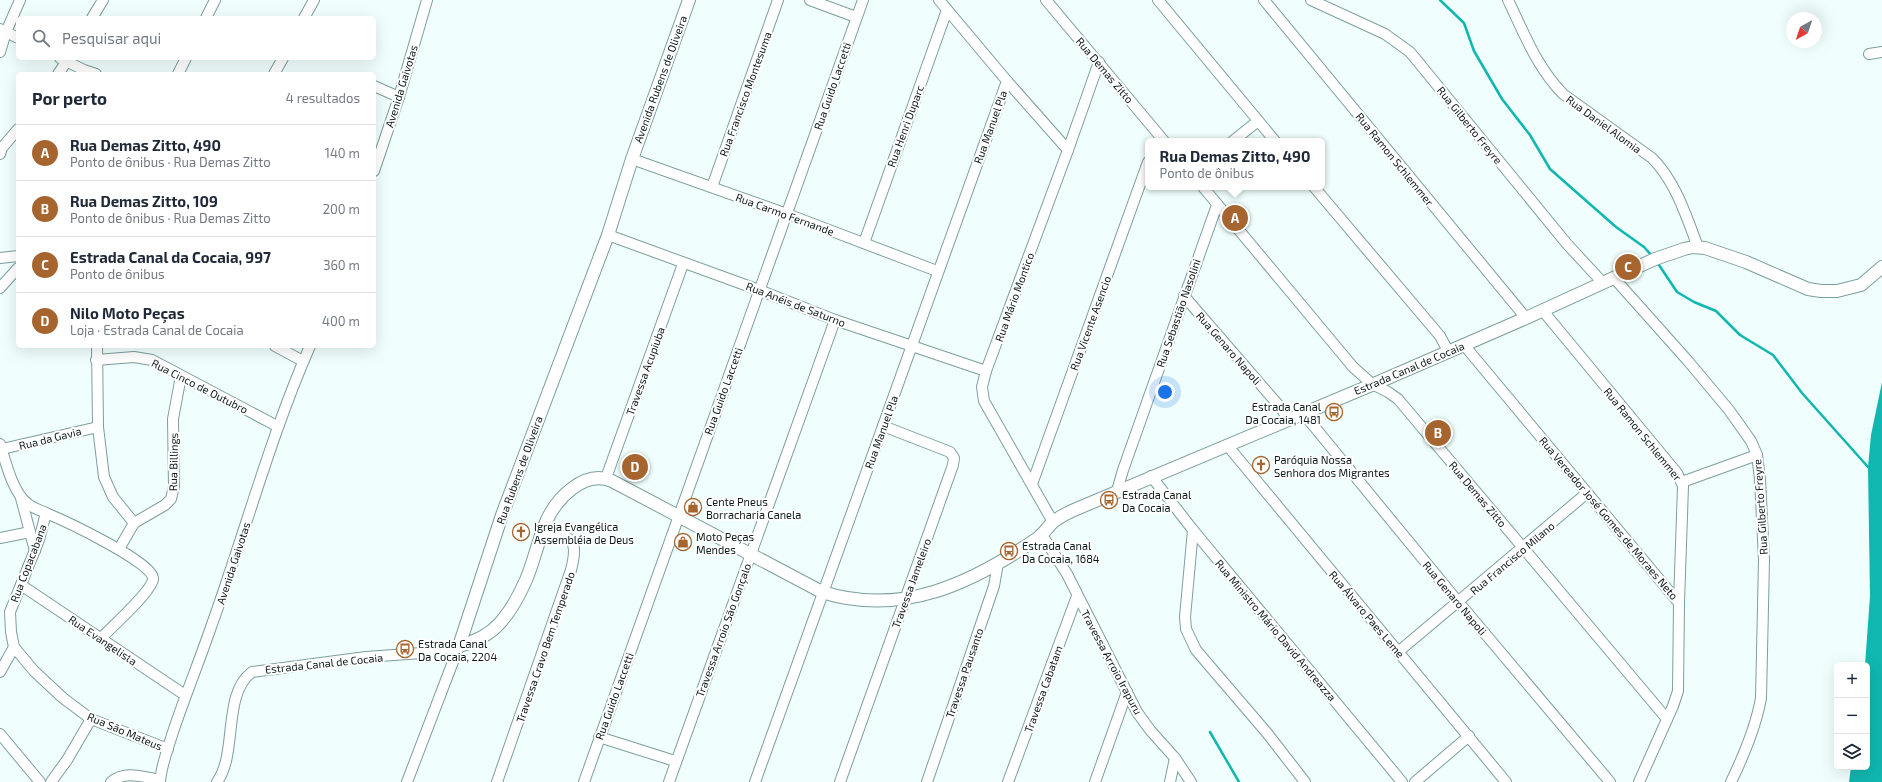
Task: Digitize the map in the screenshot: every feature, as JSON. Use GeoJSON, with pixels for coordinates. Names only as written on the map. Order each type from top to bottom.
{"type":"FeatureCollection","features":[{"type":"Feature","properties":{"kind":"main road","name":"Avenida Rubens de Oliveira"},"geometry":{"type":"LineString","coordinates":[[632,159],[689,0]]}},
{"type":"Feature","properties":{"kind":"main road","name":"Rua Rubens de Oliveira"},"geometry":{"type":"LineString","coordinates":[[459,646],[502,515],[608,235],[632,159]]}},
{"type":"Feature","properties":{"kind":"main road","name":"Estrada Canal de Cocaia"},"geometry":{"type":"LineString","coordinates":[[459,646],[484,636],[498,625],[526,582],[542,532],[554,509],[576,485],[591,479],[606,478],[679,515],[822,592],[847,598],[877,601],[918,597],[958,584],[998,563],[1042,535],[1053,522],[1068,513],[1151,476],[1464,345],[1635,268],[1676,252],[1688,248],[1705,248],[1746,262],[1808,289],[1821,291],[1837,292],[1861,285],[1882,266]]}},
{"type":"Feature","properties":{"kind":"street"},"geometry":{"type":"LineString","coordinates":[[0,52],[3,30],[20,0]]}},
{"type":"Feature","properties":{"kind":"street"},"geometry":{"type":"LineString","coordinates":[[93,16],[103,0]]}},
{"type":"Feature","properties":{"kind":"street"},"geometry":{"type":"LineString","coordinates":[[207,16],[215,0]]}},
{"type":"Feature","properties":{"kind":"street"},"geometry":{"type":"LineString","coordinates":[[305,16],[314,0]]}},
{"type":"Feature","properties":{"kind":"street","name":"Avenida Gaivotas"},"geometry":{"type":"LineString","coordinates":[[376,165],[399,96],[427,0]]}},
{"type":"Feature","properties":{"kind":"street","name":"Rua Francisco Montesuma"},"geometry":{"type":"LineString","coordinates":[[712,187],[778,0]]}},
{"type":"Feature","properties":{"kind":"street"},"geometry":{"type":"LineString","coordinates":[[810,0],[856,17]]}},
{"type":"Feature","properties":{"kind":"street","name":"Rua Guido Laccetti"},"geometry":{"type":"LineString","coordinates":[[584,782],[863,0]]}},
{"type":"Feature","properties":{"kind":"street"},"geometry":{"type":"LineString","coordinates":[[939,0],[1006,82],[1068,150]]}},
{"type":"Feature","properties":{"kind":"street","name":"Rua Demas Zitto"},"geometry":{"type":"LineString","coordinates":[[1046,0],[1098,62],[1158,138]]}},
{"type":"Feature","properties":{"kind":"street"},"geometry":{"type":"LineString","coordinates":[[1158,0],[1272,138]]}},
{"type":"Feature","properties":{"kind":"street","name":"Rua Ramon Schlemmer"},"geometry":{"type":"LineString","coordinates":[[1264,0],[1526,318]]}},
{"type":"Feature","properties":{"kind":"street","name":"Rua Gilberto Freyre"},"geometry":{"type":"LineString","coordinates":[[1311,0],[1385,34],[1410,52],[1567,244],[1608,280],[1683,355],[1729,410],[1751,441],[1757,455],[1760,479],[1764,560],[1762,698],[1749,741],[1731,782]]}},
{"type":"Feature","properties":{"kind":"street","name":"Rua Daniel Alomia"},"geometry":{"type":"LineString","coordinates":[[1508,0],[1540,66],[1551,81],[1563,94],[1652,158],[1663,169],[1672,183],[1698,247]]}},
{"type":"Feature","properties":{"kind":"street","name":"Rua Henri Duparc"},"geometry":{"type":"LineString","coordinates":[[864,243],[947,10]]}},
{"type":"Feature","properties":{"kind":"street"},"geometry":{"type":"LineString","coordinates":[[3,30],[16,37]]}},
{"type":"Feature","properties":{"kind":"street"},"geometry":{"type":"LineString","coordinates":[[1869,54],[1882,52]]}},
{"type":"Feature","properties":{"kind":"street"},"geometry":{"type":"LineString","coordinates":[[59,72],[65,60]]}},
{"type":"Feature","properties":{"kind":"street"},"geometry":{"type":"LineString","coordinates":[[68,60],[90,72]]}},
{"type":"Feature","properties":{"kind":"street"},"geometry":{"type":"LineString","coordinates":[[179,72],[185,60]]}},
{"type":"Feature","properties":{"kind":"street"},"geometry":{"type":"LineString","coordinates":[[275,72],[282,60]]}},
{"type":"Feature","properties":{"kind":"street","name":"Rua Mário Montico"},"geometry":{"type":"LineString","coordinates":[[1053,522],[984,401],[982,387],[986,371],[1068,150],[1098,62]]}},
{"type":"Feature","properties":{"kind":"street","name":"Rua Manuel Pla"},"geometry":{"type":"LineString","coordinates":[[755,782],[1006,82]]}},
{"type":"Feature","properties":{"kind":"street"},"geometry":{"type":"LineString","coordinates":[[376,87],[399,96]]}},
{"type":"Feature","properties":{"kind":"street"},"geometry":{"type":"LineString","coordinates":[[1237,138],[1258,121]]}},
{"type":"Feature","properties":{"kind":"street"},"geometry":{"type":"LineString","coordinates":[[1,150],[16,131]]}},
{"type":"Feature","properties":{"kind":"street","name":"Rua Carmo Fernande"},"geometry":{"type":"LineString","coordinates":[[632,159],[787,214],[937,271]]}},
{"type":"Feature","properties":{"kind":"street","name":"Rua Vicente Asencio"},"geometry":{"type":"LineString","coordinates":[[1032,484],[1145,170]]}},
{"type":"Feature","properties":{"kind":"street","name":"Rua Demas Zitto"},"geometry":{"type":"LineString","coordinates":[[1205,190],[1353,367],[1372,384],[1398,399],[1667,719]]}},
{"type":"Feature","properties":{"kind":"street"},"geometry":{"type":"LineString","coordinates":[[1317,190],[1440,336],[1448,351]]}},
{"type":"Feature","properties":{"kind":"street","name":"Rua Sebastião Nasolini"},"geometry":{"type":"LineString","coordinates":[[1117,491],[1122,470],[1217,205]]}},
{"type":"Feature","properties":{"kind":"street","name":"Rua Anéis de Saturno"},"geometry":{"type":"LineString","coordinates":[[608,235],[683,264],[760,290],[835,320],[986,371]]}},
{"type":"Feature","properties":{"kind":"street"},"geometry":{"type":"LineString","coordinates":[[0,258],[16,256]]}},
{"type":"Feature","properties":{"kind":"street","name":"Travessa Acupiuba"},"geometry":{"type":"LineString","coordinates":[[606,478],[683,264]]}},
{"type":"Feature","properties":{"kind":"street"},"geometry":{"type":"LineString","coordinates":[[0,288],[16,270]]}},
{"type":"Feature","properties":{"kind":"street","name":"Rua Genaro Napoli"},"geometry":{"type":"LineString","coordinates":[[1184,296],[1281,408],[1288,419]]}},
{"type":"Feature","properties":{"kind":"street","name":"Rua Ramon Schlemmer"},"geometry":{"type":"LineString","coordinates":[[1542,311],[1682,482],[1683,515],[1679,602]]}},
{"type":"Feature","properties":{"kind":"street","name":"Travessa Arroio São Gonçalo"},"geometry":{"type":"LineString","coordinates":[[669,782],[675,761],[835,320]]}},
{"type":"Feature","properties":{"kind":"street","name":"Rua Vereador José Gomes de Moraes Neto"},"geometry":{"type":"LineString","coordinates":[[1464,345],[1679,602],[1678,691],[1639,782]]}},
{"type":"Feature","properties":{"kind":"street"},"geometry":{"type":"LineString","coordinates":[[96,348],[98,426],[104,477],[108,489],[134,523]]}},
{"type":"Feature","properties":{"kind":"street"},"geometry":{"type":"LineString","coordinates":[[279,348],[303,361]]}},
{"type":"Feature","properties":{"kind":"street","name":"Avenida Gaivotas"},"geometry":{"type":"LineString","coordinates":[[160,781],[168,749],[185,696],[235,559],[278,426],[309,348]]}},
{"type":"Feature","properties":{"kind":"street","name":"Rua Cinco de Outubro"},"geometry":{"type":"LineString","coordinates":[[96,360],[142,358],[152,360],[278,426]]}},
{"type":"Feature","properties":{"kind":"street","name":"Rua Billings"},"geometry":{"type":"LineString","coordinates":[[119,549],[134,523],[169,502],[173,495],[173,419],[181,376]]}},
{"type":"Feature","properties":{"kind":"street","name":"Rua Genaro Napoli"},"geometry":{"type":"LineString","coordinates":[[1303,413],[1458,602],[1610,782]]}},
{"type":"Feature","properties":{"kind":"street","name":"Rua da Gavia"},"geometry":{"type":"LineString","coordinates":[[1,447],[98,426]]}},
{"type":"Feature","properties":{"kind":"street","name":"Travessa Jameleiro"},"geometry":{"type":"LineString","coordinates":[[840,782],[954,465],[954,458],[950,452],[883,426]]}},
{"type":"Feature","properties":{"kind":"street","name":"Rua Álvaro Paes Leme"},"geometry":{"type":"LineString","coordinates":[[1227,445],[1506,782]]}},
{"type":"Feature","properties":{"kind":"street","name":"Rua Copacabana"},"geometry":{"type":"LineString","coordinates":[[1,447],[12,480],[21,498],[35,508],[46,513],[35,551],[10,612],[9,619],[14,647]]}},
{"type":"Feature","properties":{"kind":"street"},"geometry":{"type":"LineString","coordinates":[[1682,482],[1757,455]]}},
{"type":"Feature","properties":{"kind":"street","name":"Rua Ministro Mário David Andreazza"},"geometry":{"type":"LineString","coordinates":[[1151,476],[1193,530],[1402,782]]}},
{"type":"Feature","properties":{"kind":"street","name":"Rua Francisco Milano"},"geometry":{"type":"LineString","coordinates":[[1398,652],[1587,493]]}},
{"type":"Feature","properties":{"kind":"street"},"geometry":{"type":"LineString","coordinates":[[21,498],[35,551]]}},
{"type":"Feature","properties":{"kind":"street"},"geometry":{"type":"LineString","coordinates":[[46,513],[119,549],[150,570],[153,578],[150,585],[138,600],[101,638]]}},
{"type":"Feature","properties":{"kind":"street"},"geometry":{"type":"LineString","coordinates":[[1193,530],[1185,617],[1186,629],[1196,650],[1267,732],[1305,782]]}},
{"type":"Feature","properties":{"kind":"street"},"geometry":{"type":"LineString","coordinates":[[0,538],[30,532]]}},
{"type":"Feature","properties":{"kind":"street","name":"Travessa Cravo Bem Temperado"},"geometry":{"type":"LineString","coordinates":[[497,782],[571,570],[574,556],[574,543],[570,538],[542,532]]}},
{"type":"Feature","properties":{"kind":"street","name":"Travessa Arroio Irapuru"},"geometry":{"type":"LineString","coordinates":[[1042,535],[1067,574],[1137,712],[1150,730],[1175,758],[1191,782]]}},
{"type":"Feature","properties":{"kind":"street","name":"Travessa Pausanto"},"geometry":{"type":"LineString","coordinates":[[926,782],[994,586],[998,563]]}},
{"type":"Feature","properties":{"kind":"street","name":"Rua Evangelista"},"geometry":{"type":"LineString","coordinates":[[21,585],[185,696]]}},
{"type":"Feature","properties":{"kind":"street","name":"Travessa Cabatam"},"geometry":{"type":"LineString","coordinates":[[1008,782],[1077,596]]}},
{"type":"Feature","properties":{"kind":"street","name":"Estrada Canal de Cocaia"},"geometry":{"type":"LineString","coordinates":[[217,782],[224,769],[236,699],[246,678],[252,672],[366,657],[422,653],[459,646]]}},
{"type":"Feature","properties":{"kind":"street","name":"Rua Rubens de Oliveira"},"geometry":{"type":"LineString","coordinates":[[407,782],[459,646]]}},
{"type":"Feature","properties":{"kind":"street"},"geometry":{"type":"LineString","coordinates":[[0,672],[14,647]]}},
{"type":"Feature","properties":{"kind":"street","name":"Rua São Mateus"},"geometry":{"type":"LineString","coordinates":[[14,647],[34,671],[63,698],[91,719],[168,749]]}},
{"type":"Feature","properties":{"kind":"street"},"geometry":{"type":"LineString","coordinates":[[1095,782],[1127,692]]}},
{"type":"Feature","properties":{"kind":"street"},"geometry":{"type":"LineString","coordinates":[[51,782],[67,760],[91,719]]}},
{"type":"Feature","properties":{"kind":"street"},"geometry":{"type":"LineString","coordinates":[[0,734],[40,782]]}},
{"type":"Feature","properties":{"kind":"street"},"geometry":{"type":"LineString","coordinates":[[1415,782],[1469,736]]}},
{"type":"Feature","properties":{"kind":"street"},"geometry":{"type":"LineString","coordinates":[[599,737],[675,761]]}},
{"type":"Feature","properties":{"kind":"street"},"geometry":{"type":"LineString","coordinates":[[1170,782],[1175,758]]}},
{"type":"Feature","properties":{"kind":"street"},"geometry":{"type":"LineString","coordinates":[[110,782],[119,776],[126,775],[160,781]]}},
{"type":"Feature","properties":{"kind":"water"},"geometry":{"type":"Polygon","coordinates":[[[1882,382],[1882,782],[1849,782],[1851,770],[1870,770],[1870,662],[1865,662],[1870,596],[1868,467],[1871,435],[1882,382]]]}},
{"type":"Feature","properties":{"kind":"waterway"},"geometry":{"type":"LineString","coordinates":[[1440,0],[1464,23],[1474,51],[1502,99],[1530,135],[1550,169],[1616,227],[1644,247],[1653,257]]}},
{"type":"Feature","properties":{"kind":"waterway"},"geometry":{"type":"LineString","coordinates":[[1657,262],[1677,292],[1694,302],[1716,311],[1740,335],[1773,355],[1802,393],[1868,467]]}},
{"type":"Feature","properties":{"kind":"waterway"},"geometry":{"type":"LineString","coordinates":[[1210,732],[1239,782]]}},
{"type":"Feature","properties":{"kind":"place","name":"Rua Demas Zitto, 490"},"geometry":{"type":"Point","coordinates":[1235,218]}},
{"type":"Feature","properties":{"kind":"place","name":"Estrada Canal da Cocaia, 997"},"geometry":{"type":"Point","coordinates":[1628,267]}},
{"type":"Feature","properties":{"kind":"place","name":"Estrada Canal Da Cocaia, 1481"},"geometry":{"type":"Point","coordinates":[1334,412]}},
{"type":"Feature","properties":{"kind":"place","name":"Rua Demas Zitto, 109"},"geometry":{"type":"Point","coordinates":[1438,433]}},
{"type":"Feature","properties":{"kind":"place","name":"Paróquia Nossa Senhora dos Migrantes"},"geometry":{"type":"Point","coordinates":[1261,465]}},
{"type":"Feature","properties":{"kind":"place","name":"Nilo Moto Peças"},"geometry":{"type":"Point","coordinates":[635,467]}},
{"type":"Feature","properties":{"kind":"place","name":"Estrada Canal Da Cocaia"},"geometry":{"type":"Point","coordinates":[1109,500]}},
{"type":"Feature","properties":{"kind":"place","name":"Cente Pneus Borracharia Canela"},"geometry":{"type":"Point","coordinates":[693,507]}},
{"type":"Feature","properties":{"kind":"place","name":"Igreja Evangélica Assembléia de Deus"},"geometry":{"type":"Point","coordinates":[521,532]}},
{"type":"Feature","properties":{"kind":"place","name":"Moto Peças Mendes"},"geometry":{"type":"Point","coordinates":[683,542]}},
{"type":"Feature","properties":{"kind":"place","name":"Estrada Canal Da Cocaia, 1684"},"geometry":{"type":"Point","coordinates":[1009,551]}},
{"type":"Feature","properties":{"kind":"place","name":"Estrada Canal Da Cocaia, 2204"},"geometry":{"type":"Point","coordinates":[405,649]}}]}
